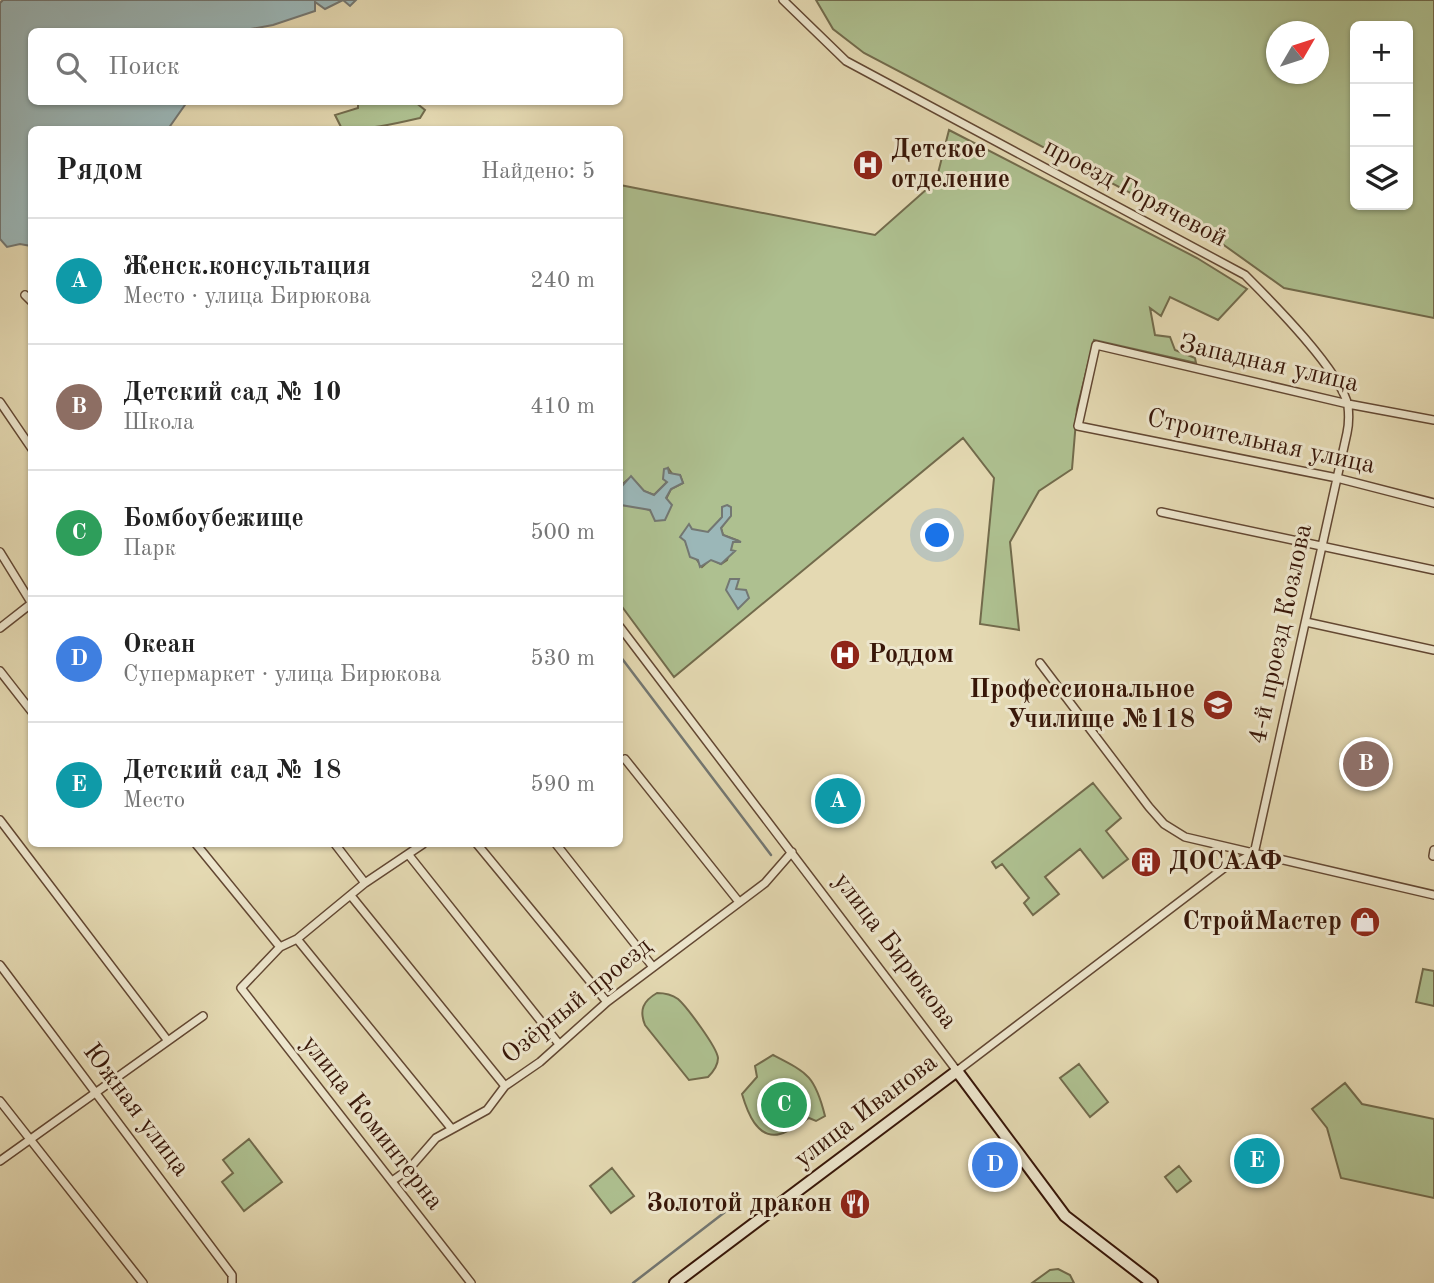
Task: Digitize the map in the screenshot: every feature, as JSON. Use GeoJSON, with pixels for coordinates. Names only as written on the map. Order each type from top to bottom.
{"type":"FeatureCollection","features":[{"type":"Feature","properties":{"kind":"street","name":"проезд Горячевой"},"geometry":{"type":"LineString","coordinates":[[783,0],[846,61],[1245,275],[1280,310],[1338,383],[1348,404],[1349,424]]}},
{"type":"Feature","properties":{"kind":"street"},"geometry":{"type":"LineString","coordinates":[[24,295],[28,298]]}},
{"type":"Feature","properties":{"kind":"street","name":"Западная улица"},"geometry":{"type":"LineString","coordinates":[[1078,426],[1096,345],[1348,404],[1434,420]]}},
{"type":"Feature","properties":{"kind":"street"},"geometry":{"type":"LineString","coordinates":[[0,402],[28,443]]}},
{"type":"Feature","properties":{"kind":"street","name":"4-й проезд Козлова"},"geometry":{"type":"LineString","coordinates":[[1254,854],[1349,424]]}},
{"type":"Feature","properties":{"kind":"street","name":"Строительная улица"},"geometry":{"type":"LineString","coordinates":[[1078,426],[1336,478],[1434,503]]}},
{"type":"Feature","properties":{"kind":"street"},"geometry":{"type":"LineString","coordinates":[[1161,512],[1434,569]]}},
{"type":"Feature","properties":{"kind":"street"},"geometry":{"type":"LineString","coordinates":[[0,552],[28,598]]}},
{"type":"Feature","properties":{"kind":"street"},"geometry":{"type":"LineString","coordinates":[[0,628],[28,605]]}},
{"type":"Feature","properties":{"kind":"street"},"geometry":{"type":"LineString","coordinates":[[1306,622],[1434,650]]}},
{"type":"Feature","properties":{"kind":"street","name":"улица Бирюкова"},"geometry":{"type":"LineString","coordinates":[[623,631],[717,759],[792,852],[1065,1216],[1152,1283]]}},
{"type":"Feature","properties":{"kind":"street"},"geometry":{"type":"LineString","coordinates":[[1040,663],[1164,824],[1185,837],[1434,895]]}},
{"type":"Feature","properties":{"kind":"street"},"geometry":{"type":"LineString","coordinates":[[0,671],[28,707]]}},
{"type":"Feature","properties":{"kind":"street"},"geometry":{"type":"LineString","coordinates":[[625,759],[739,902]]}},
{"type":"Feature","properties":{"kind":"street"},"geometry":{"type":"LineString","coordinates":[[0,820],[168,1041]]}},
{"type":"Feature","properties":{"kind":"street"},"geometry":{"type":"LineString","coordinates":[[198,847],[280,947],[297,939],[352,897],[365,883],[418,847]]}},
{"type":"Feature","properties":{"kind":"street"},"geometry":{"type":"LineString","coordinates":[[337,847],[365,883]]}},
{"type":"Feature","properties":{"kind":"street"},"geometry":{"type":"LineString","coordinates":[[479,847],[607,1002]]}},
{"type":"Feature","properties":{"kind":"street"},"geometry":{"type":"LineString","coordinates":[[558,847],[653,967]]}},
{"type":"Feature","properties":{"kind":"street","name":"Озёрный проезд"},"geometry":{"type":"LineString","coordinates":[[392,1181],[409,1169],[436,1138],[487,1110],[505,1086],[540,1062],[607,1002],[765,883],[792,852]]}},
{"type":"Feature","properties":{"kind":"street"},"geometry":{"type":"LineString","coordinates":[[408,854],[559,1044]]}},
{"type":"Feature","properties":{"kind":"street","name":"улица Иванова"},"geometry":{"type":"LineString","coordinates":[[675,1283],[1224,868],[1254,854]]}},
{"type":"Feature","properties":{"kind":"street"},"geometry":{"type":"LineString","coordinates":[[352,897],[505,1086]]}},
{"type":"Feature","properties":{"kind":"street"},"geometry":{"type":"LineString","coordinates":[[297,939],[451,1128]]}},
{"type":"Feature","properties":{"kind":"street","name":"улица Коминтерна"},"geometry":{"type":"LineString","coordinates":[[280,947],[241,988],[471,1283]]}},
{"type":"Feature","properties":{"kind":"street","name":"Южная улица"},"geometry":{"type":"LineString","coordinates":[[0,965],[232,1275],[232,1283]]}},
{"type":"Feature","properties":{"kind":"street"},"geometry":{"type":"LineString","coordinates":[[0,1161],[203,1016]]}},
{"type":"Feature","properties":{"kind":"street"},"geometry":{"type":"LineString","coordinates":[[0,1101],[143,1283]]}},
{"type":"Feature","properties":{"kind":"green space"},"geometry":{"type":"Polygon","coordinates":[[[816,0],[1434,0],[1434,318],[1284,288],[1207,233],[864,53],[833,29],[816,0]]]}},
{"type":"Feature","properties":{"kind":"green space"},"geometry":{"type":"Polygon","coordinates":[[[358,105],[419,105],[425,110],[420,118],[382,126],[340,126],[335,115],[358,108],[358,105]]]}},
{"type":"Feature","properties":{"kind":"green space"},"geometry":{"type":"Polygon","coordinates":[[[949,130],[1197,258],[1247,289],[1218,320],[1170,297],[1161,316],[1150,308],[1155,335],[1170,337],[1175,350],[1195,358],[1196,363],[1094,340],[1077,409],[1072,469],[1039,491],[1010,542],[1019,630],[980,624],[994,478],[963,438],[674,677],[623,608],[623,505],[650,510],[655,516],[668,503],[666,499],[671,489],[683,483],[680,475],[673,475],[668,468],[664,473],[667,482],[654,495],[644,491],[631,477],[623,484],[623,186],[875,235],[936,181],[949,130]],[[723,517],[708,532],[683,534],[687,546],[702,567],[711,559],[721,564],[727,560],[733,541],[739,541],[723,535],[721,528],[727,520],[723,517]]]}},
{"type":"Feature","properties":{"kind":"green space"},"geometry":{"type":"Polygon","coordinates":[[[1093,783],[1121,818],[1106,831],[1128,859],[1103,878],[1080,849],[1045,877],[1059,894],[1033,915],[1024,903],[1029,898],[1002,864],[996,868],[992,862],[1093,783]]]}},
{"type":"Feature","properties":{"kind":"green space"},"geometry":{"type":"Polygon","coordinates":[[[1423,969],[1434,971],[1434,1006],[1416,1002],[1423,969]]]}},
{"type":"Feature","properties":{"kind":"green space"},"geometry":{"type":"Polygon","coordinates":[[[657,993],[678,999],[712,1045],[718,1061],[708,1077],[689,1080],[645,1025],[642,1015],[644,1006],[648,999],[657,993]]]}},
{"type":"Feature","properties":{"kind":"green space"},"geometry":{"type":"Polygon","coordinates":[[[773,1055],[808,1077],[818,1092],[825,1116],[816,1121],[809,1118],[791,1129],[772,1135],[765,1133],[754,1123],[742,1094],[757,1077],[755,1066],[773,1055]]]}},
{"type":"Feature","properties":{"kind":"green space"},"geometry":{"type":"Polygon","coordinates":[[[1079,1064],[1108,1102],[1090,1117],[1060,1078],[1079,1064]]]}},
{"type":"Feature","properties":{"kind":"green space"},"geometry":{"type":"Polygon","coordinates":[[[1345,1083],[1362,1104],[1434,1119],[1434,1198],[1341,1178],[1327,1128],[1312,1109],[1345,1083]]]}},
{"type":"Feature","properties":{"kind":"green space"},"geometry":{"type":"Polygon","coordinates":[[[249,1139],[282,1182],[244,1211],[222,1182],[233,1173],[223,1160],[249,1139]]]}},
{"type":"Feature","properties":{"kind":"green space"},"geometry":{"type":"Polygon","coordinates":[[[1179,1166],[1191,1181],[1177,1192],[1165,1177],[1179,1166]]]}},
{"type":"Feature","properties":{"kind":"green space"},"geometry":{"type":"Polygon","coordinates":[[[612,1168],[634,1196],[611,1213],[590,1186],[612,1168]]]}},
{"type":"Feature","properties":{"kind":"green space"},"geometry":{"type":"Polygon","coordinates":[[[1058,1269],[1070,1275],[1074,1283],[1032,1283],[1050,1270],[1058,1269]]]}},
{"type":"Feature","properties":{"kind":"water"},"geometry":{"type":"Polygon","coordinates":[[[3,0],[343,0],[325,9],[315,2],[315,11],[256,28],[28,28],[28,105],[185,105],[170,126],[28,126],[28,245],[7,247],[0,239],[0,3],[3,0]]]}},
{"type":"Feature","properties":{"kind":"water"},"geometry":{"type":"Polygon","coordinates":[[[343,0],[356,0],[350,6],[343,0]]]}},
{"type":"Feature","properties":{"kind":"water"},"geometry":{"type":"Polygon","coordinates":[[[668,468],[669,473],[680,475],[683,483],[671,489],[666,498],[672,505],[665,520],[655,521],[650,510],[623,505],[623,485],[631,476],[644,491],[654,495],[667,482],[663,479],[664,469],[668,468]]]}},
{"type":"Feature","properties":{"kind":"water"},"geometry":{"type":"Polygon","coordinates":[[[722,507],[731,507],[731,516],[721,528],[723,535],[741,542],[733,542],[731,550],[735,551],[721,564],[711,560],[700,567],[698,560],[690,557],[685,541],[680,537],[689,524],[692,529],[708,532],[722,517],[722,507]]]}},
{"type":"Feature","properties":{"kind":"water"},"geometry":{"type":"Polygon","coordinates":[[[730,579],[739,579],[736,589],[746,590],[749,598],[738,609],[726,590],[730,579]]]}},
{"type":"Feature","properties":{"kind":"waterway"},"geometry":{"type":"LineString","coordinates":[[623,660],[771,855]]}},
{"type":"Feature","properties":{"kind":"waterway"},"geometry":{"type":"LineString","coordinates":[[633,1283],[725,1212]]}},
{"type":"Feature","properties":{"kind":"place","name":"Детское отделение"},"geometry":{"type":"Point","coordinates":[868,165]}},
{"type":"Feature","properties":{"kind":"place","name":"Роддом"},"geometry":{"type":"Point","coordinates":[845,655]}},
{"type":"Feature","properties":{"kind":"place","name":"Профессиональное Училище №118"},"geometry":{"type":"Point","coordinates":[1218,705]}},
{"type":"Feature","properties":{"kind":"place","name":"Детский сад № 10"},"geometry":{"type":"Point","coordinates":[1366,764]}},
{"type":"Feature","properties":{"kind":"place","name":"Женск.консультация"},"geometry":{"type":"Point","coordinates":[838,801]}},
{"type":"Feature","properties":{"kind":"place","name":"ДОСААФ"},"geometry":{"type":"Point","coordinates":[1146,862]}},
{"type":"Feature","properties":{"kind":"place","name":"СтройМастер"},"geometry":{"type":"Point","coordinates":[1365,922]}},
{"type":"Feature","properties":{"kind":"place","name":"Бомбоубежище"},"geometry":{"type":"Point","coordinates":[784,1105]}},
{"type":"Feature","properties":{"kind":"place","name":"Детский сад № 18"},"geometry":{"type":"Point","coordinates":[1257,1161]}},
{"type":"Feature","properties":{"kind":"place","name":"Океан"},"geometry":{"type":"Point","coordinates":[995,1165]}},
{"type":"Feature","properties":{"kind":"place","name":"Золотой дракон"},"geometry":{"type":"Point","coordinates":[855,1204]}}]}
